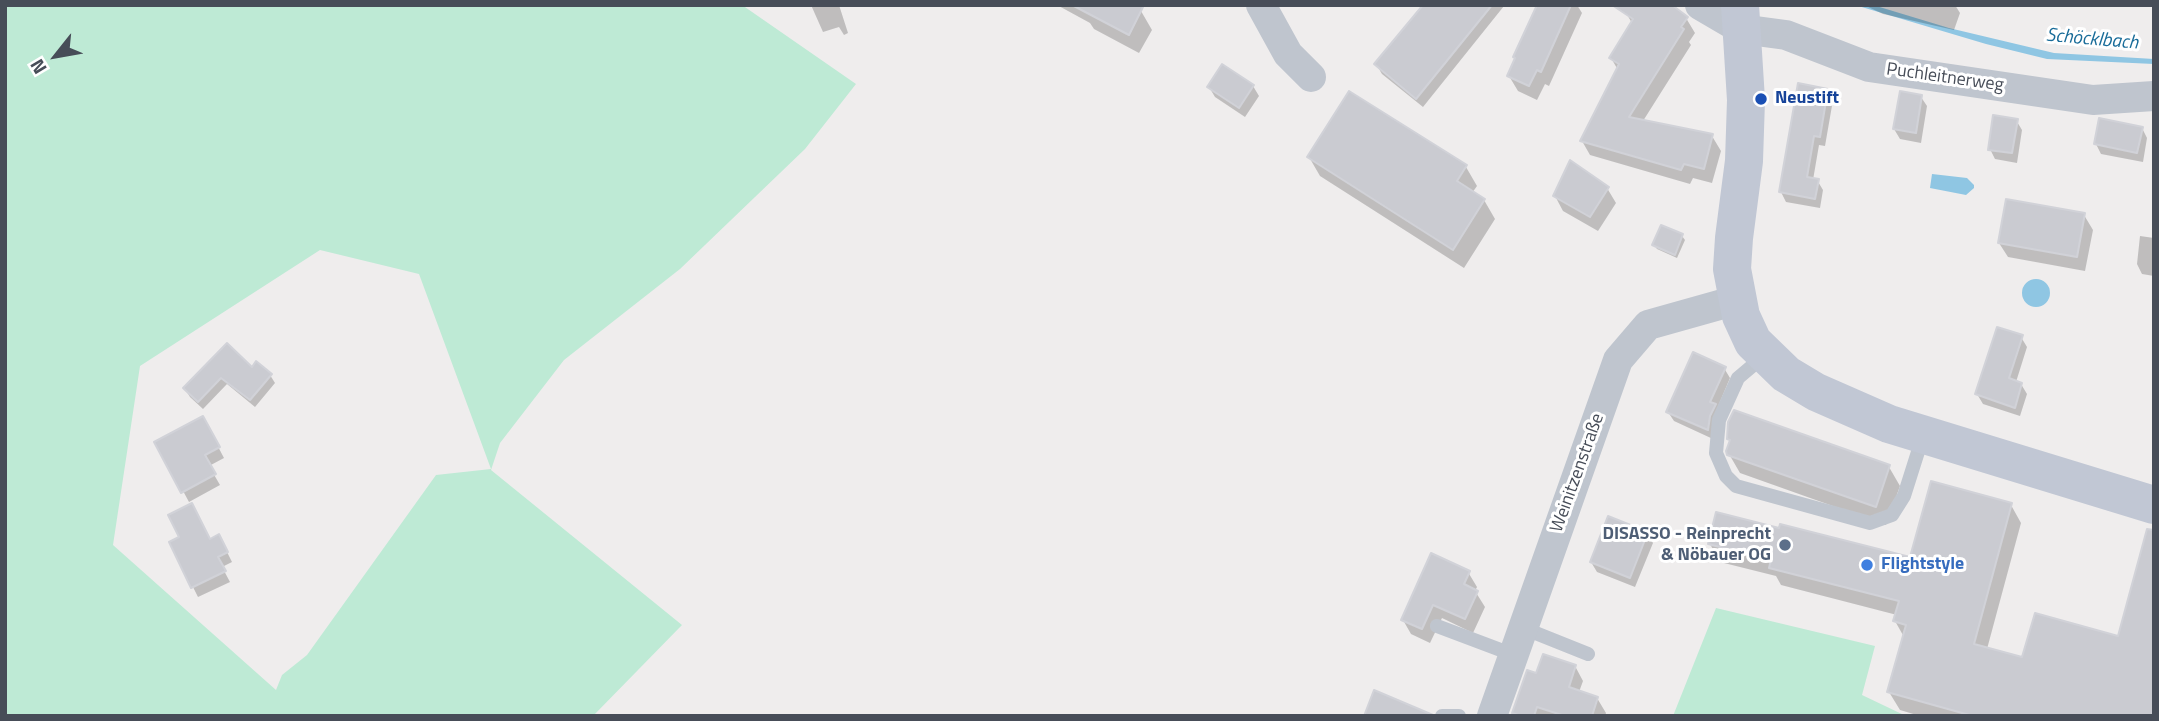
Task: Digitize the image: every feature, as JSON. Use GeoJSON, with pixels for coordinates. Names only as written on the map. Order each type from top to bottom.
{"type":"FeatureCollection","features":[{"type":"Feature","properties":{"kind":"main road"},"geometry":{"type":"LineString","coordinates":[[1740,17],[1746,100],[1744,162],[1732,269],[1741,316],[1754,342],[1765,355],[1786,374],[1816,392],[1889,424],[2154,505]]}},
{"type":"Feature","properties":{"kind":"street"},"geometry":{"type":"LineString","coordinates":[[1261,5],[1288,54],[1311,77]]}},
{"type":"Feature","properties":{"kind":"street"},"geometry":{"type":"LineString","coordinates":[[1700,5],[1740,17]]}},
{"type":"Feature","properties":{"kind":"street","name":"Puchleitnerweg"},"geometry":{"type":"LineString","coordinates":[[1740,17],[1869,67],[2093,100],[2154,96]]}},
{"type":"Feature","properties":{"kind":"street","name":"Weinitzenstraße"},"geometry":{"type":"LineString","coordinates":[[1492,716],[1618,360],[1648,325],[1737,300]]}},
{"type":"Feature","properties":{"kind":"lane"},"geometry":{"type":"LineString","coordinates":[[1765,355],[1738,378],[1719,420],[1716,453],[1726,476],[1736,486],[1870,523],[1892,514],[1904,496],[1924,435]]}},
{"type":"Feature","properties":{"kind":"lane"},"geometry":{"type":"LineString","coordinates":[[1437,626],[1588,653]]}},
{"type":"Feature","properties":{"kind":"lane"},"geometry":{"type":"LineString","coordinates":[[1442,716],[1459,716]]}},
{"type":"Feature","properties":{"kind":"green space"},"geometry":{"type":"Polygon","coordinates":[[[5,5],[742,5],[856,84],[805,149],[680,269],[564,360],[500,443],[491,470],[682,625],[593,716],[5,716],[5,5]],[[320,250],[140,366],[113,545],[276,690],[282,675],[307,655],[436,475],[491,469],[419,274],[320,250]]]}},
{"type":"Feature","properties":{"kind":"green space"},"geometry":{"type":"Polygon","coordinates":[[[1716,608],[1875,646],[1862,695],[1906,716],[1673,716],[1716,608]]]}},
{"type":"Feature","properties":{"kind":"water","name":"Schöcklbach"},"geometry":{"type":"Polygon","coordinates":[[[1855,5],[1873,5],[1949,28],[2054,53],[2154,59],[2154,64],[2047,59],[1855,5]]]}},
{"type":"Feature","properties":{"kind":"water"},"geometry":{"type":"Polygon","coordinates":[[[1932,174],[1967,178],[1974,188],[1966,195],[1930,188],[1932,174]]]}},
{"type":"Feature","properties":{"kind":"water"},"geometry":{"type":"Polygon","coordinates":[[[2036,279],[2046,283],[2050,293],[2046,303],[2036,307],[2026,303],[2022,293],[2026,283],[2036,279]]]}},
{"type":"Feature","properties":{"kind":"building"},"geometry":{"type":"Polygon","coordinates":[[[1072,5],[1144,5],[1129,35],[1072,5]]]}},
{"type":"Feature","properties":{"kind":"building"},"geometry":{"type":"Polygon","coordinates":[[[1423,5],[1492,5],[1416,99],[1374,64],[1423,5]]]}},
{"type":"Feature","properties":{"kind":"building"},"geometry":{"type":"Polygon","coordinates":[[[1537,5],[1571,5],[1541,72],[1537,70],[1529,86],[1507,76],[1537,5]]]}},
{"type":"Feature","properties":{"kind":"building"},"geometry":{"type":"Polygon","coordinates":[[[1612,5],[1672,5],[1688,17],[1681,27],[1684,29],[1629,117],[1713,134],[1704,169],[1684,164],[1681,170],[1580,141],[1619,64],[1609,58],[1633,19],[1612,5]]]}},
{"type":"Feature","properties":{"kind":"building"},"geometry":{"type":"Polygon","coordinates":[[[1222,64],[1254,85],[1239,108],[1207,87],[1222,64]]]}},
{"type":"Feature","properties":{"kind":"building"},"geometry":{"type":"Polygon","coordinates":[[[1798,83],[1828,89],[1820,137],[1814,136],[1807,177],[1819,179],[1815,199],[1779,192],[1798,83]]]}},
{"type":"Feature","properties":{"kind":"building"},"geometry":{"type":"Polygon","coordinates":[[[1349,91],[1467,165],[1457,181],[1485,199],[1453,250],[1307,157],[1349,91]]]}},
{"type":"Feature","properties":{"kind":"building"},"geometry":{"type":"Polygon","coordinates":[[[1900,91],[1922,95],[1916,133],[1893,129],[1900,91]]]}},
{"type":"Feature","properties":{"kind":"building"},"geometry":{"type":"Polygon","coordinates":[[[1993,115],[2018,119],[2012,153],[1988,150],[1993,115]]]}},
{"type":"Feature","properties":{"kind":"building"},"geometry":{"type":"Polygon","coordinates":[[[2099,118],[2143,127],[2137,153],[2094,144],[2099,118]]]}},
{"type":"Feature","properties":{"kind":"building"},"geometry":{"type":"Polygon","coordinates":[[[1570,160],[1609,187],[1590,217],[1553,196],[1570,160]]]}},
{"type":"Feature","properties":{"kind":"building"},"geometry":{"type":"Polygon","coordinates":[[[2006,199],[2085,213],[2077,257],[1998,243],[2006,199]]]}},
{"type":"Feature","properties":{"kind":"building"},"geometry":{"type":"Polygon","coordinates":[[[1661,225],[1683,234],[1675,255],[1652,245],[1661,225]]]}},
{"type":"Feature","properties":{"kind":"building"},"geometry":{"type":"Polygon","coordinates":[[[1997,327],[2023,335],[2009,378],[2022,383],[2015,408],[1975,394],[1997,327]]]}},
{"type":"Feature","properties":{"kind":"building"},"geometry":{"type":"Polygon","coordinates":[[[227,343],[252,367],[256,361],[272,374],[250,400],[221,378],[198,402],[183,388],[227,343]]]}},
{"type":"Feature","properties":{"kind":"building"},"geometry":{"type":"Polygon","coordinates":[[[1693,352],[1726,367],[1710,402],[1716,404],[1710,416],[1708,430],[1666,412],[1693,352]]]}},
{"type":"Feature","properties":{"kind":"building"},"geometry":{"type":"Polygon","coordinates":[[[1734,410],[1890,465],[1876,507],[1727,455],[1730,440],[1727,439],[1728,422],[1734,410]]]}},
{"type":"Feature","properties":{"kind":"building"},"geometry":{"type":"Polygon","coordinates":[[[203,416],[220,447],[205,455],[216,474],[181,493],[154,442],[203,416]]]}},
{"type":"Feature","properties":{"kind":"building"},"geometry":{"type":"Polygon","coordinates":[[[1931,481],[2012,503],[1974,644],[2022,657],[2035,613],[2118,636],[2147,529],[2154,530],[2154,716],[1973,716],[1887,692],[1906,625],[1893,621],[1899,601],[1769,568],[1771,560],[1708,544],[1716,512],[1779,528],[1780,524],[1910,557],[1931,481]]]}},
{"type":"Feature","properties":{"kind":"building"},"geometry":{"type":"Polygon","coordinates":[[[192,503],[210,539],[219,534],[228,552],[218,557],[226,571],[191,588],[169,542],[179,537],[168,515],[192,503]]]}},
{"type":"Feature","properties":{"kind":"building"},"geometry":{"type":"Polygon","coordinates":[[[1608,516],[1648,532],[1630,578],[1590,562],[1608,516]]]}},
{"type":"Feature","properties":{"kind":"building"},"geometry":{"type":"Polygon","coordinates":[[[1431,553],[1470,571],[1464,584],[1478,591],[1465,619],[1433,605],[1422,629],[1401,620],[1431,553]]]}},
{"type":"Feature","properties":{"kind":"building"},"geometry":{"type":"Polygon","coordinates":[[[1543,654],[1576,665],[1569,687],[1598,697],[1592,716],[1565,716],[1537,707],[1534,716],[1512,713],[1527,670],[1536,673],[1543,654]]]}},
{"type":"Feature","properties":{"kind":"building"},"geometry":{"type":"Polygon","coordinates":[[[1374,690],[1433,715],[1364,716],[1374,690]]]}},
{"type":"Feature","properties":{"kind":"place","name":"Neustift"},"geometry":{"type":"Point","coordinates":[1761,99]}},
{"type":"Feature","properties":{"kind":"place","name":"DISASSO - Reinprecht & Nöbauer OG"},"geometry":{"type":"Point","coordinates":[1785,545]}},
{"type":"Feature","properties":{"kind":"place","name":"Flightstyle"},"geometry":{"type":"Point","coordinates":[1867,565]}}]}
